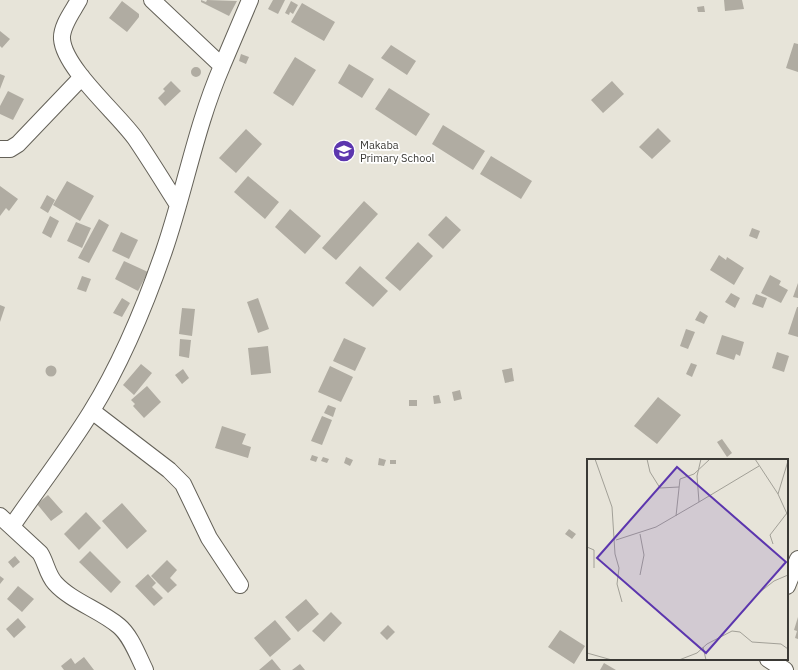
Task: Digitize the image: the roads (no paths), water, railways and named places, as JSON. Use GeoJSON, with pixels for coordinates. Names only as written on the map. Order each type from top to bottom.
{"type":"FeatureCollection","features":[{"type":"Feature","properties":{"kind":"street"},"geometry":{"type":"LineString","coordinates":[[79,0],[64,28],[62,38],[65,50],[82,77],[135,138],[178,205]]}},
{"type":"Feature","properties":{"kind":"street"},"geometry":{"type":"LineString","coordinates":[[152,0],[222,66]]}},
{"type":"Feature","properties":{"kind":"street"},"geometry":{"type":"LineString","coordinates":[[146,670],[125,632],[95,609],[61,589],[49,575],[40,553],[6,521],[92,411],[116,366],[137,321],[164,251],[191,154],[214,85],[250,0]]}},
{"type":"Feature","properties":{"kind":"street"},"geometry":{"type":"LineString","coordinates":[[0,149],[10,149],[18,144],[82,77]]}},
{"type":"Feature","properties":{"kind":"street"},"geometry":{"type":"LineString","coordinates":[[92,411],[176,476],[182,484],[209,538],[240,584]]}},
{"type":"Feature","properties":{"kind":"street"},"geometry":{"type":"LineString","coordinates":[[788,584],[798,559]]}},
{"type":"Feature","properties":{"kind":"street"},"geometry":{"type":"LineString","coordinates":[[763,670],[764,660]]}},
{"type":"Feature","properties":{"kind":"street"},"geometry":{"type":"LineString","coordinates":[[770,660],[785,670]]}},
{"type":"Feature","properties":{"kind":"place","name":"Makaba Primary School"},"geometry":{"type":"Point","coordinates":[344,151]}}]}
